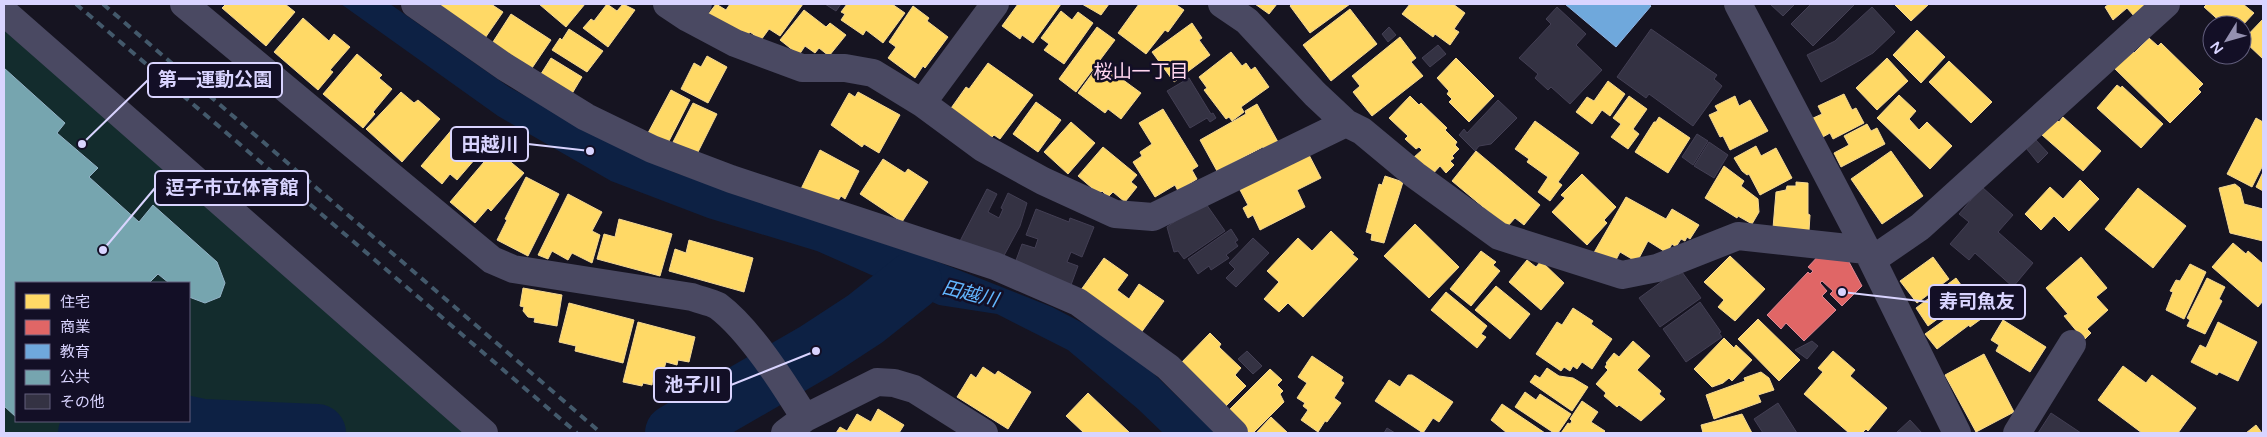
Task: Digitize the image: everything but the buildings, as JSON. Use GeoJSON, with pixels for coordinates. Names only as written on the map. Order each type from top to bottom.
{"type":"FeatureCollection","features":[{"type":"Feature","properties":{"kind":"street"},"geometry":{"type":"LineString","coordinates":[[184,4],[492,260],[513,269],[692,297],[716,305],[738,325],[791,395],[795,426],[877,382],[894,383],[914,389],[984,433]]}},
{"type":"Feature","properties":{"kind":"street"},"geometry":{"type":"LineString","coordinates":[[415,4],[505,67],[586,117],[652,150],[731,179],[995,266],[1078,302],[1168,368],[1234,433]]}},
{"type":"Feature","properties":{"kind":"street"},"geometry":{"type":"LineString","coordinates":[[922,103],[995,4]]}},
{"type":"Feature","properties":{"kind":"street"},"geometry":{"type":"LineString","coordinates":[[1222,4],[1246,21],[1315,94],[1346,123],[1362,131],[1415,175],[1499,236],[1622,275],[1657,268],[1738,236],[1869,255],[1920,227],[2166,4]]}},
{"type":"Feature","properties":{"kind":"street"},"geometry":{"type":"LineString","coordinates":[[1738,4],[1869,255],[1958,433]]}},
{"type":"Feature","properties":{"kind":"street"},"geometry":{"type":"LineString","coordinates":[[684,9],[735,43],[802,68],[845,68],[872,73],[922,103],[983,148],[1043,181],[1115,214],[1153,217],[1346,123]]}},
{"type":"Feature","properties":{"kind":"street"},"geometry":{"type":"LineString","coordinates":[[4,12],[484,433]]}},
{"type":"Feature","properties":{"kind":"street"},"geometry":{"type":"LineString","coordinates":[[2017,433],[2072,344]]}},
{"type":"Feature","properties":{"kind":"green space"},"geometry":{"type":"Polygon","coordinates":[[[4,4],[485,433],[265,433],[188,422],[190,422],[190,282],[15,282],[15,422],[126,422],[100,433],[4,433],[4,4]]]}},
{"type":"Feature","properties":{"kind":"water"},"geometry":{"type":"Polygon","coordinates":[[[341,4],[390,4],[509,87],[611,143],[676,173],[941,263],[1052,307],[1098,331],[1152,372],[1215,433],[1163,433],[1138,409],[1068,350],[997,314],[939,305],[817,251],[708,218],[611,181],[498,116],[341,4]]]}},
{"type":"Feature","properties":{"kind":"waterway"},"geometry":{"type":"LineString","coordinates":[[674,433],[816,351],[865,319],[913,281]]}},
{"type":"Feature","properties":{"kind":"waterway"},"geometry":{"type":"LineString","coordinates":[[87,433],[100,426],[116,422]]}},
{"type":"Feature","properties":{"kind":"waterway"},"geometry":{"type":"LineString","coordinates":[[175,422],[203,428],[317,433]]}},
{"type":"Feature","properties":{"kind":"railway"},"geometry":{"type":"LineString","coordinates":[[76,4],[577,433]]}},
{"type":"Feature","properties":{"kind":"railway"},"geometry":{"type":"LineString","coordinates":[[103,4],[601,433]]}},
{"type":"Feature","properties":{"kind":"place","name":"第一運動公園"},"geometry":{"type":"Point","coordinates":[82,144]}},
{"type":"Feature","properties":{"kind":"place","name":"田越川"},"geometry":{"type":"Point","coordinates":[590,151]}},
{"type":"Feature","properties":{"kind":"place","name":"逗子市立体育館"},"geometry":{"type":"Point","coordinates":[103,250]}},
{"type":"Feature","properties":{"kind":"place","name":"寿司魚友"},"geometry":{"type":"Point","coordinates":[1842,292]}},
{"type":"Feature","properties":{"kind":"place","name":"池子川"},"geometry":{"type":"Point","coordinates":[816,351]}},
{"type":"Feature","properties":{"kind":"district","name":"桜山一丁目"},"geometry":{"type":"Point","coordinates":[1141,72]}}]}
